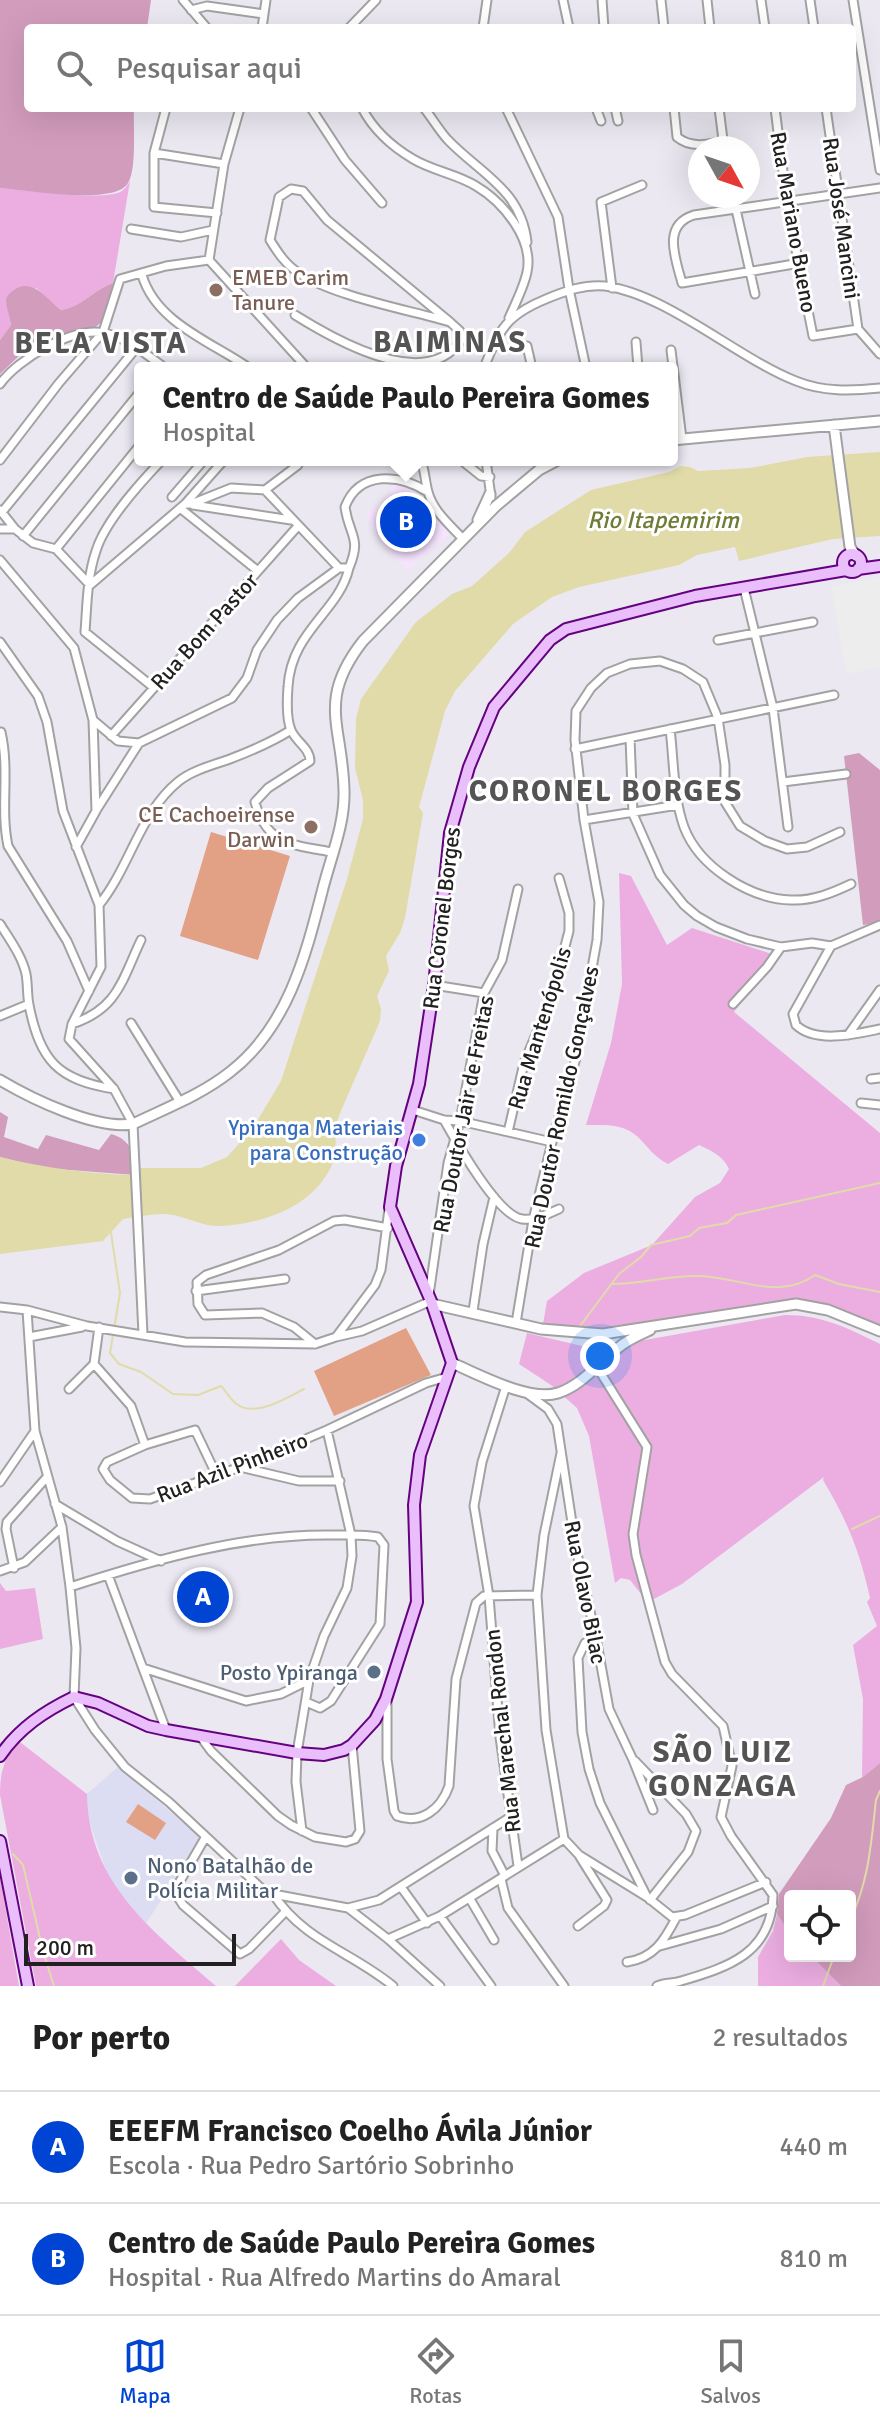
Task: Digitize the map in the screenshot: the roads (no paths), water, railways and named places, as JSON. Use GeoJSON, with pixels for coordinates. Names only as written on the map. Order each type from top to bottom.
{"type":"FeatureCollection","features":[{"type":"Feature","properties":{"kind":"main road"},"geometry":{"type":"LineString","coordinates":[[851,558],[877,567]]}},
{"type":"Feature","properties":{"kind":"main road","name":"Rua Coronel Borges"},"geometry":{"type":"LineString","coordinates":[[390,1207],[396,1166],[413,1110],[434,985],[450,833],[469,767],[494,707],[542,649],[566,629],[695,596],[829,573],[851,558]]}},
{"type":"Feature","properties":{"kind":"main road"},"geometry":{"type":"LineString","coordinates":[[0,1756],[11,1740],[28,1725],[74,1697],[98,1703],[141,1723],[202,1740],[297,1753],[334,1753],[352,1745],[375,1720],[386,1699],[417,1602],[414,1505],[420,1455],[452,1363],[431,1300],[390,1207]]}},
{"type":"Feature","properties":{"kind":"main road"},"geometry":{"type":"LineString","coordinates":[[0,1841],[28,1986]]}},
{"type":"Feature","properties":{"kind":"street"},"geometry":{"type":"LineString","coordinates":[[183,0],[203,24]]}},
{"type":"Feature","properties":{"kind":"street"},"geometry":{"type":"LineString","coordinates":[[263,24],[266,0]]}},
{"type":"Feature","properties":{"kind":"street"},"geometry":{"type":"LineString","coordinates":[[353,24],[376,0]]}},
{"type":"Feature","properties":{"kind":"street"},"geometry":{"type":"LineString","coordinates":[[484,24],[487,0]]}},
{"type":"Feature","properties":{"kind":"street"},"geometry":{"type":"LineString","coordinates":[[563,0],[568,24]]}},
{"type":"Feature","properties":{"kind":"street"},"geometry":{"type":"LineString","coordinates":[[602,0],[604,24]]}},
{"type":"Feature","properties":{"kind":"street"},"geometry":{"type":"LineString","coordinates":[[661,0],[664,24]]}},
{"type":"Feature","properties":{"kind":"street"},"geometry":{"type":"LineString","coordinates":[[707,0],[710,24]]}},
{"type":"Feature","properties":{"kind":"street"},"geometry":{"type":"LineString","coordinates":[[761,0],[764,24]]}},
{"type":"Feature","properties":{"kind":"street"},"geometry":{"type":"LineString","coordinates":[[810,0],[813,24]]}},
{"type":"Feature","properties":{"kind":"street"},"geometry":{"type":"LineString","coordinates":[[853,0],[880,170]]}},
{"type":"Feature","properties":{"kind":"street"},"geometry":{"type":"LineString","coordinates":[[191,10],[207,6],[264,14]]}},
{"type":"Feature","properties":{"kind":"street"},"geometry":{"type":"LineString","coordinates":[[165,112],[154,153],[154,207],[217,213]]}},
{"type":"Feature","properties":{"kind":"street"},"geometry":{"type":"LineString","coordinates":[[239,112],[224,164],[209,260],[302,362]]}},
{"type":"Feature","properties":{"kind":"street"},"geometry":{"type":"LineString","coordinates":[[314,112],[345,160],[382,203]]}},
{"type":"Feature","properties":{"kind":"street"},"geometry":{"type":"LineString","coordinates":[[364,112],[372,127],[415,160],[476,185],[496,202],[516,225],[528,252]]}},
{"type":"Feature","properties":{"kind":"street"},"geometry":{"type":"LineString","coordinates":[[427,112],[447,139],[495,180],[515,204],[525,229],[527,272],[509,319],[486,362]]}},
{"type":"Feature","properties":{"kind":"street"},"geometry":{"type":"LineString","coordinates":[[508,112],[558,217],[585,362]]}},
{"type":"Feature","properties":{"kind":"street"},"geometry":{"type":"LineString","coordinates":[[598,112],[601,121]]}},
{"type":"Feature","properties":{"kind":"street"},"geometry":{"type":"LineString","coordinates":[[616,112],[618,121]]}},
{"type":"Feature","properties":{"kind":"street"},"geometry":{"type":"LineString","coordinates":[[674,112],[677,137],[688,144]]}},
{"type":"Feature","properties":{"kind":"street"},"geometry":{"type":"LineString","coordinates":[[719,112],[722,136]]}},
{"type":"Feature","properties":{"kind":"street","name":"Rua Mariano Bueno"},"geometry":{"type":"LineString","coordinates":[[776,112],[787,204],[813,336],[858,329]]}},
{"type":"Feature","properties":{"kind":"street","name":"Rua José Mancini"},"geometry":{"type":"LineString","coordinates":[[827,112],[858,329]]}},
{"type":"Feature","properties":{"kind":"street"},"geometry":{"type":"LineString","coordinates":[[154,153],[224,164]]}},
{"type":"Feature","properties":{"kind":"street"},"geometry":{"type":"LineString","coordinates":[[612,288],[601,202],[642,185]]}},
{"type":"Feature","properties":{"kind":"street"},"geometry":{"type":"LineString","coordinates":[[800,263],[682,283],[674,254],[675,228],[682,219],[694,215],[787,204],[880,188]]}},
{"type":"Feature","properties":{"kind":"street"},"geometry":{"type":"LineString","coordinates":[[295,315],[335,339],[384,358],[428,362],[447,356],[462,339],[460,331],[450,322],[327,220],[303,191],[291,189],[279,197],[270,240],[281,258],[300,274],[329,288],[450,322]]}},
{"type":"Feature","properties":{"kind":"street"},"geometry":{"type":"LineString","coordinates":[[735,210],[747,271],[755,294]]}},
{"type":"Feature","properties":{"kind":"street"},"geometry":{"type":"LineString","coordinates":[[131,229],[181,237],[213,230]]}},
{"type":"Feature","properties":{"kind":"street"},"geometry":{"type":"LineString","coordinates":[[0,460],[103,332],[120,279],[166,266],[209,260]]}},
{"type":"Feature","properties":{"kind":"street"},"geometry":{"type":"LineString","coordinates":[[142,275],[153,298],[185,329],[240,362]]}},
{"type":"Feature","properties":{"kind":"street"},"geometry":{"type":"LineString","coordinates":[[509,319],[569,289],[603,286],[645,297],[795,381],[835,391],[880,388]]}},
{"type":"Feature","properties":{"kind":"street"},"geometry":{"type":"LineString","coordinates":[[858,329],[880,354]]}},
{"type":"Feature","properties":{"kind":"street"},"geometry":{"type":"LineString","coordinates":[[0,384],[12,368],[28,357],[81,335],[103,332],[137,347],[156,362]]}},
{"type":"Feature","properties":{"kind":"street"},"geometry":{"type":"LineString","coordinates":[[636,342],[638,362]]}},
{"type":"Feature","properties":{"kind":"street"},"geometry":{"type":"LineString","coordinates":[[527,346],[531,362]]}},
{"type":"Feature","properties":{"kind":"street"},"geometry":{"type":"LineString","coordinates":[[90,585],[56,549],[39,546],[23,536],[1,511],[137,347]]}},
{"type":"Feature","properties":{"kind":"street"},"geometry":{"type":"LineString","coordinates":[[671,350],[672,362]]}},
{"type":"Feature","properties":{"kind":"street"},"geometry":{"type":"LineString","coordinates":[[384,358],[384,362]]}},
{"type":"Feature","properties":{"kind":"street"},"geometry":{"type":"LineString","coordinates":[[23,536],[134,399]]}},
{"type":"Feature","properties":{"kind":"street"},"geometry":{"type":"LineString","coordinates":[[678,440],[880,421]]}},
{"type":"Feature","properties":{"kind":"street"},"geometry":{"type":"LineString","coordinates":[[834,425],[851,558]]}},
{"type":"Feature","properties":{"kind":"street"},"geometry":{"type":"LineString","coordinates":[[56,549],[134,452]]}},
{"type":"Feature","properties":{"kind":"street"},"geometry":{"type":"LineString","coordinates":[[74,648],[85,632],[92,563],[102,537],[156,466]]}},
{"type":"Feature","properties":{"kind":"street"},"geometry":{"type":"LineString","coordinates":[[172,497],[199,466]]}},
{"type":"Feature","properties":{"kind":"street"},"geometry":{"type":"LineString","coordinates":[[90,585],[185,505],[219,466]]}},
{"type":"Feature","properties":{"kind":"street"},"geometry":{"type":"LineString","coordinates":[[185,505],[231,488],[265,490],[297,466]]}},
{"type":"Feature","properties":{"kind":"street"},"geometry":{"type":"LineString","coordinates":[[424,466],[428,492],[435,508],[463,539]]}},
{"type":"Feature","properties":{"kind":"street"},"geometry":{"type":"LineString","coordinates":[[468,466],[481,476],[490,477]]}},
{"type":"Feature","properties":{"kind":"street"},"geometry":{"type":"LineString","coordinates":[[474,528],[490,494],[487,466]]}},
{"type":"Feature","properties":{"kind":"street"},"geometry":{"type":"LineString","coordinates":[[0,1080],[95,1122],[133,1124],[230,1073],[247,1057],[278,1017],[297,979],[332,852],[344,802],[334,705],[337,683],[348,660],[496,506],[547,466]]}},
{"type":"Feature","properties":{"kind":"street"},"geometry":{"type":"LineString","coordinates":[[332,852],[277,839],[264,824],[254,804],[257,797],[310,761],[310,755],[291,730],[288,685],[302,640],[340,591],[356,551],[356,541],[345,507],[355,490],[367,481],[394,478],[428,492]]}},
{"type":"Feature","properties":{"kind":"street"},"geometry":{"type":"LineString","coordinates":[[265,490],[339,568]]}},
{"type":"Feature","properties":{"kind":"street"},"geometry":{"type":"LineString","coordinates":[[490,494],[496,506]]}},
{"type":"Feature","properties":{"kind":"street"},"geometry":{"type":"LineString","coordinates":[[185,505],[296,523]]}},
{"type":"Feature","properties":{"kind":"street"},"geometry":{"type":"LineString","coordinates":[[185,505],[258,571]]}},
{"type":"Feature","properties":{"kind":"street","name":"Rua Bom Pastor"},"geometry":{"type":"LineString","coordinates":[[111,736],[258,571],[296,523]]}},
{"type":"Feature","properties":{"kind":"street"},"geometry":{"type":"LineString","coordinates":[[0,529],[15,529]]}},
{"type":"Feature","properties":{"kind":"street"},"geometry":{"type":"LineString","coordinates":[[0,560],[74,648],[93,720],[96,811]]}},
{"type":"Feature","properties":{"kind":"street"},"geometry":{"type":"LineString","coordinates":[[93,720],[111,736],[127,743],[139,743],[232,698],[247,678],[257,650],[277,620],[298,598],[339,568],[349,568]]}},
{"type":"Feature","properties":{"kind":"street"},"geometry":{"type":"LineString","coordinates":[[744,588],[773,708],[788,827]]}},
{"type":"Feature","properties":{"kind":"street"},"geometry":{"type":"LineString","coordinates":[[718,640],[813,622]]}},
{"type":"Feature","properties":{"kind":"street"},"geometry":{"type":"LineString","coordinates":[[85,632],[153,687]]}},
{"type":"Feature","properties":{"kind":"street"},"geometry":{"type":"LineString","coordinates":[[0,642],[23,672],[43,709],[63,811],[99,905],[101,967],[69,1033],[71,1043],[114,1089],[133,1124],[143,1334]]}},
{"type":"Feature","properties":{"kind":"street","name":"Rua Doutor Romildo Gonçalves"},"geometry":{"type":"LineString","coordinates":[[516,1323],[533,1220],[576,1058],[598,930],[599,902],[575,749],[576,711],[591,688],[607,673],[630,664],[660,661],[683,669],[703,682],[718,718],[725,765],[725,802],[740,826],[765,841],[787,849],[807,847],[840,832]]}},
{"type":"Feature","properties":{"kind":"street"},"geometry":{"type":"LineString","coordinates":[[575,749],[834,695]]}},
{"type":"Feature","properties":{"kind":"street"},"geometry":{"type":"LineString","coordinates":[[670,729],[678,805],[686,831],[724,878],[761,894],[791,900],[828,895],[851,884]]}},
{"type":"Feature","properties":{"kind":"street"},"geometry":{"type":"LineString","coordinates":[[99,905],[113,887],[153,811],[181,779],[249,752],[291,730]]}},
{"type":"Feature","properties":{"kind":"street"},"geometry":{"type":"LineString","coordinates":[[1,732],[6,770],[2,829],[16,861],[67,941],[89,991]]}},
{"type":"Feature","properties":{"kind":"street"},"geometry":{"type":"LineString","coordinates":[[630,738],[633,814],[660,875],[684,905],[716,927],[781,947],[812,943],[831,946],[880,925]]}},
{"type":"Feature","properties":{"kind":"street"},"geometry":{"type":"LineString","coordinates":[[76,847],[139,743]]}},
{"type":"Feature","properties":{"kind":"street"},"geometry":{"type":"LineString","coordinates":[[783,782],[846,774]]}},
{"type":"Feature","properties":{"kind":"street"},"geometry":{"type":"LineString","coordinates":[[584,820],[678,805]]}},
{"type":"Feature","properties":{"kind":"street","name":"Rua Mantenópolis"},"geometry":{"type":"LineString","coordinates":[[508,1132],[524,1063],[552,996],[569,931],[569,913],[559,878]]}},
{"type":"Feature","properties":{"kind":"street","name":"Rua Doutor Jair de Freitas"},"geometry":{"type":"LineString","coordinates":[[431,1300],[448,1163],[460,1121],[484,993],[502,960],[518,889]]}},
{"type":"Feature","properties":{"kind":"street"},"geometry":{"type":"LineString","coordinates":[[0,924],[26,974],[29,1004],[45,1056],[70,1078],[114,1089]]}},
{"type":"Feature","properties":{"kind":"street"},"geometry":{"type":"LineString","coordinates":[[72,1024],[93,1017],[109,1004],[141,940]]}},
{"type":"Feature","properties":{"kind":"street"},"geometry":{"type":"LineString","coordinates":[[831,946],[793,1014],[796,1025],[808,1033],[848,1035],[880,1029]]}},
{"type":"Feature","properties":{"kind":"street"},"geometry":{"type":"LineString","coordinates":[[733,1004],[781,947]]}},
{"type":"Feature","properties":{"kind":"street"},"geometry":{"type":"LineString","coordinates":[[434,985],[484,993]]}},
{"type":"Feature","properties":{"kind":"street"},"geometry":{"type":"LineString","coordinates":[[848,1035],[880,990]]}},
{"type":"Feature","properties":{"kind":"street"},"geometry":{"type":"LineString","coordinates":[[0,1016],[29,1004]]}},
{"type":"Feature","properties":{"kind":"street"},"geometry":{"type":"LineString","coordinates":[[131,1023],[180,1102]]}},
{"type":"Feature","properties":{"kind":"street"},"geometry":{"type":"LineString","coordinates":[[861,1103],[880,1105]]}},
{"type":"Feature","properties":{"kind":"street"},"geometry":{"type":"LineString","coordinates":[[413,1110],[444,1120],[552,1142]]}},
{"type":"Feature","properties":{"kind":"street"},"geometry":{"type":"LineString","coordinates":[[444,1120],[494,1197],[512,1216],[533,1220],[559,1209]]}},
{"type":"Feature","properties":{"kind":"street"},"geometry":{"type":"LineString","coordinates":[[473,1311],[494,1197]]}},
{"type":"Feature","properties":{"kind":"street","name":"Rua Coronel Borges"},"geometry":{"type":"LineString","coordinates":[[336,1337],[375,1285],[390,1207]]}},
{"type":"Feature","properties":{"kind":"street"},"geometry":{"type":"LineString","coordinates":[[315,1344],[304,1333],[262,1313],[205,1315],[200,1310],[197,1282],[202,1276],[279,1250],[334,1221],[345,1220],[388,1228]]}},
{"type":"Feature","properties":{"kind":"street"},"geometry":{"type":"LineString","coordinates":[[196,1291],[285,1279]]}},
{"type":"Feature","properties":{"kind":"street"},"geometry":{"type":"LineString","coordinates":[[0,1307],[27,1310],[87,1326],[185,1342],[315,1344],[351,1335],[431,1300],[552,1331],[603,1334],[796,1304],[828,1310],[880,1331]]}},
{"type":"Feature","properties":{"kind":"street"},"geometry":{"type":"LineString","coordinates":[[27,1310],[35,1431],[62,1527],[70,1587],[76,1648],[74,1697],[117,1757],[246,1876],[273,1894],[285,1912],[317,1939],[370,1968],[393,1986]]}},
{"type":"Feature","properties":{"kind":"street","name":"Rua Olavo Bilac"},"geometry":{"type":"LineString","coordinates":[[509,1387],[538,1394],[557,1393],[597,1367],[629,1340],[666,1322]]}},
{"type":"Feature","properties":{"kind":"street"},"geometry":{"type":"LineString","coordinates":[[29,1337],[87,1326]]}},
{"type":"Feature","properties":{"kind":"street"},"geometry":{"type":"LineString","coordinates":[[69,1389],[94,1364],[99,1327]]}},
{"type":"Feature","properties":{"kind":"street","name":"Rua Olavo Bilac"},"geometry":{"type":"LineString","coordinates":[[452,1363],[539,1401],[557,1424],[576,1549],[609,1709],[653,1810]]}},
{"type":"Feature","properties":{"kind":"street"},"geometry":{"type":"LineString","coordinates":[[94,1364],[131,1406],[145,1445],[195,1430],[216,1474]]}},
{"type":"Feature","properties":{"kind":"street"},"geometry":{"type":"LineString","coordinates":[[597,1367],[647,1447],[633,1534],[665,1662],[672,1674],[723,1726],[732,1766],[721,1817],[731,1836],[772,1890],[773,1906],[760,1939],[742,1959],[678,1983],[667,1982],[657,1986]]}},
{"type":"Feature","properties":{"kind":"street","name":"Rua Azil Pinheiro"},"geometry":{"type":"LineString","coordinates":[[145,1445],[104,1465],[107,1476],[132,1498],[150,1499],[240,1467],[426,1383],[447,1377]]}},
{"type":"Feature","properties":{"kind":"street","name":"Rua Marechal Rondon"},"geometry":{"type":"LineString","coordinates":[[509,1387],[475,1494],[476,1526],[489,1596],[509,1818],[518,1866]]}},
{"type":"Feature","properties":{"kind":"street","name":"Rua Azil Pinheiro"},"geometry":{"type":"LineString","coordinates":[[302,1831],[296,1782],[297,1753],[309,1680],[324,1636],[351,1575],[351,1535],[327,1430]]}},
{"type":"Feature","properties":{"kind":"street"},"geometry":{"type":"LineString","coordinates":[[0,1482],[35,1431]]}},
{"type":"Feature","properties":{"kind":"street"},"geometry":{"type":"LineString","coordinates":[[561,1453],[544,1535],[537,1595],[546,1730],[564,1839],[579,1855],[607,1898],[604,1906],[578,1926]]}},
{"type":"Feature","properties":{"kind":"street"},"geometry":{"type":"LineString","coordinates":[[240,1467],[299,1481],[340,1481]]}},
{"type":"Feature","properties":{"kind":"street"},"geometry":{"type":"LineString","coordinates":[[14,1568],[6,1529],[10,1517],[47,1477]]}},
{"type":"Feature","properties":{"kind":"street"},"geometry":{"type":"LineString","coordinates":[[55,1504],[109,1537],[161,1561]]}},
{"type":"Feature","properties":{"kind":"street"},"geometry":{"type":"LineString","coordinates":[[0,1571],[25,1562],[62,1527]]}},
{"type":"Feature","properties":{"kind":"street"},"geometry":{"type":"LineString","coordinates":[[70,1587],[161,1561],[275,1536],[378,1537],[384,1545],[380,1624],[331,1701],[320,1708],[306,1702]]}},
{"type":"Feature","properties":{"kind":"street"},"geometry":{"type":"LineString","coordinates":[[108,1575],[166,1730]]}},
{"type":"Feature","properties":{"kind":"street"},"geometry":{"type":"LineString","coordinates":[[386,1699],[387,1759],[394,1811],[397,1816],[408,1820],[425,1817],[446,1793],[450,1778],[456,1679],[476,1603],[481,1597],[537,1595]]}},
{"type":"Feature","properties":{"kind":"street"},"geometry":{"type":"LineString","coordinates":[[596,1638],[585,1643],[578,1658],[582,1732],[589,1769],[600,1803],[649,1899]]}},
{"type":"Feature","properties":{"kind":"street"},"geometry":{"type":"LineString","coordinates":[[143,1668],[246,1701],[281,1694],[309,1680]]}},
{"type":"Feature","properties":{"kind":"street"},"geometry":{"type":"LineString","coordinates":[[202,1740],[278,1816],[315,1837],[346,1842],[358,1836],[360,1826],[352,1745]]}},
{"type":"Feature","properties":{"kind":"street"},"geometry":{"type":"LineString","coordinates":[[633,1760],[686,1814],[696,1831],[694,1843],[688,1852],[649,1899]]}},
{"type":"Feature","properties":{"kind":"street"},"geometry":{"type":"LineString","coordinates":[[273,1894],[348,1908],[379,1900],[509,1818]]}},
{"type":"Feature","properties":{"kind":"street","name":"Rua Marechal Rondon"},"geometry":{"type":"LineString","coordinates":[[493,1828],[492,1851],[503,1878],[508,1908],[564,1986]]}},
{"type":"Feature","properties":{"kind":"street"},"geometry":{"type":"LineString","coordinates":[[205,1838],[176,1888],[183,1905],[240,1954],[249,1949],[285,1912]]}},
{"type":"Feature","properties":{"kind":"street"},"geometry":{"type":"LineString","coordinates":[[388,1939],[427,1923],[470,1899],[564,1839]]}},
{"type":"Feature","properties":{"kind":"street"},"geometry":{"type":"LineString","coordinates":[[579,1855],[649,1899],[666,1915],[676,1918],[766,1882]]}},
{"type":"Feature","properties":{"kind":"street"},"geometry":{"type":"LineString","coordinates":[[401,1887],[427,1923]]}},
{"type":"Feature","properties":{"kind":"street"},"geometry":{"type":"LineString","coordinates":[[470,1899],[494,1940]]}},
{"type":"Feature","properties":{"kind":"street"},"geometry":{"type":"LineString","coordinates":[[627,1962],[642,1960],[660,1946],[721,1929],[773,1906]]}},
{"type":"Feature","properties":{"kind":"street"},"geometry":{"type":"LineString","coordinates":[[348,1908],[440,1986]]}},
{"type":"Feature","properties":{"kind":"street"},"geometry":{"type":"LineString","coordinates":[[440,1916],[491,1986]]}},
{"type":"Feature","properties":{"kind":"street"},"geometry":{"type":"LineString","coordinates":[[660,1946],[676,1918]]}},
{"type":"Feature","properties":{"kind":"water","name":"Rio Itapemirim"},"geometry":{"type":"Polygon","coordinates":[[[880,452],[880,536],[833,539],[739,561],[735,547],[697,555],[679,565],[579,587],[552,597],[513,624],[455,691],[445,711],[419,807],[423,813],[405,918],[386,956],[389,971],[377,996],[381,1009],[380,1021],[338,1118],[331,1167],[311,1193],[285,1211],[254,1221],[215,1226],[173,1215],[148,1215],[123,1219],[103,1241],[0,1254],[0,1157],[67,1170],[135,1175],[141,1168],[201,1168],[227,1157],[253,1128],[281,1081],[347,879],[363,819],[363,800],[355,768],[356,719],[361,699],[416,622],[452,594],[472,586],[510,552],[525,532],[591,490],[669,472],[680,466],[698,471],[750,468],[807,457],[880,452]]]}},
{"type":"Feature","properties":{"kind":"waterway"},"geometry":{"type":"LineString","coordinates":[[580,1326],[619,1274],[651,1245],[690,1236],[699,1228],[727,1223],[736,1215],[880,1183]]}},
{"type":"Feature","properties":{"kind":"waterway"},"geometry":{"type":"LineString","coordinates":[[111,1233],[120,1293],[110,1353],[119,1364],[141,1372],[173,1394],[198,1395],[221,1386],[245,1408],[262,1408],[304,1389]]}},
{"type":"Feature","properties":{"kind":"waterway"},"geometry":{"type":"LineString","coordinates":[[613,1284],[694,1276],[785,1287],[815,1275],[839,1284],[880,1292]]}},
{"type":"Feature","properties":{"kind":"waterway"},"geometry":{"type":"LineString","coordinates":[[852,1529],[880,1516]]}},
{"type":"Feature","properties":{"kind":"waterway"},"geometry":{"type":"LineString","coordinates":[[856,1906],[865,1876],[880,1791]]}},
{"type":"Feature","properties":{"kind":"waterway"},"geometry":{"type":"LineString","coordinates":[[13,1854],[23,1865],[54,1986]]}},
{"type":"Feature","properties":{"kind":"waterway"},"geometry":{"type":"LineString","coordinates":[[823,1986],[832,1962]]}},
{"type":"Feature","properties":{"kind":"place","name":"EMEB Carim Tanure"},"geometry":{"type":"Point","coordinates":[216,290]}},
{"type":"Feature","properties":{"kind":"place","name":"Centro de Saúde Paulo Pereira Gomes"},"geometry":{"type":"Point","coordinates":[406,522]}},
{"type":"Feature","properties":{"kind":"place","name":"CE Cachoeirense Darwin"},"geometry":{"type":"Point","coordinates":[311,827]}},
{"type":"Feature","properties":{"kind":"place","name":"Ypiranga Materiais para Construção"},"geometry":{"type":"Point","coordinates":[419,1140]}},
{"type":"Feature","properties":{"kind":"place","name":"EEEFM Francisco Coelho Ávila Júnior"},"geometry":{"type":"Point","coordinates":[203,1597]}},
{"type":"Feature","properties":{"kind":"place","name":"Posto Ypiranga"},"geometry":{"type":"Point","coordinates":[374,1672]}},
{"type":"Feature","properties":{"kind":"place","name":"Nono Batalhão de Polícia Militar"},"geometry":{"type":"Point","coordinates":[131,1878]}},
{"type":"Feature","properties":{"kind":"district","name":"BAIMINAS"},"geometry":{"type":"Point","coordinates":[450,342]}},
{"type":"Feature","properties":{"kind":"district","name":"BELA VISTA"},"geometry":{"type":"Point","coordinates":[101,343]}},
{"type":"Feature","properties":{"kind":"district","name":"CORONEL BORGES"},"geometry":{"type":"Point","coordinates":[606,791]}},
{"type":"Feature","properties":{"kind":"district","name":"SÃO LUIZ GONZAGA"},"geometry":{"type":"Point","coordinates":[723,1769]}}]}
